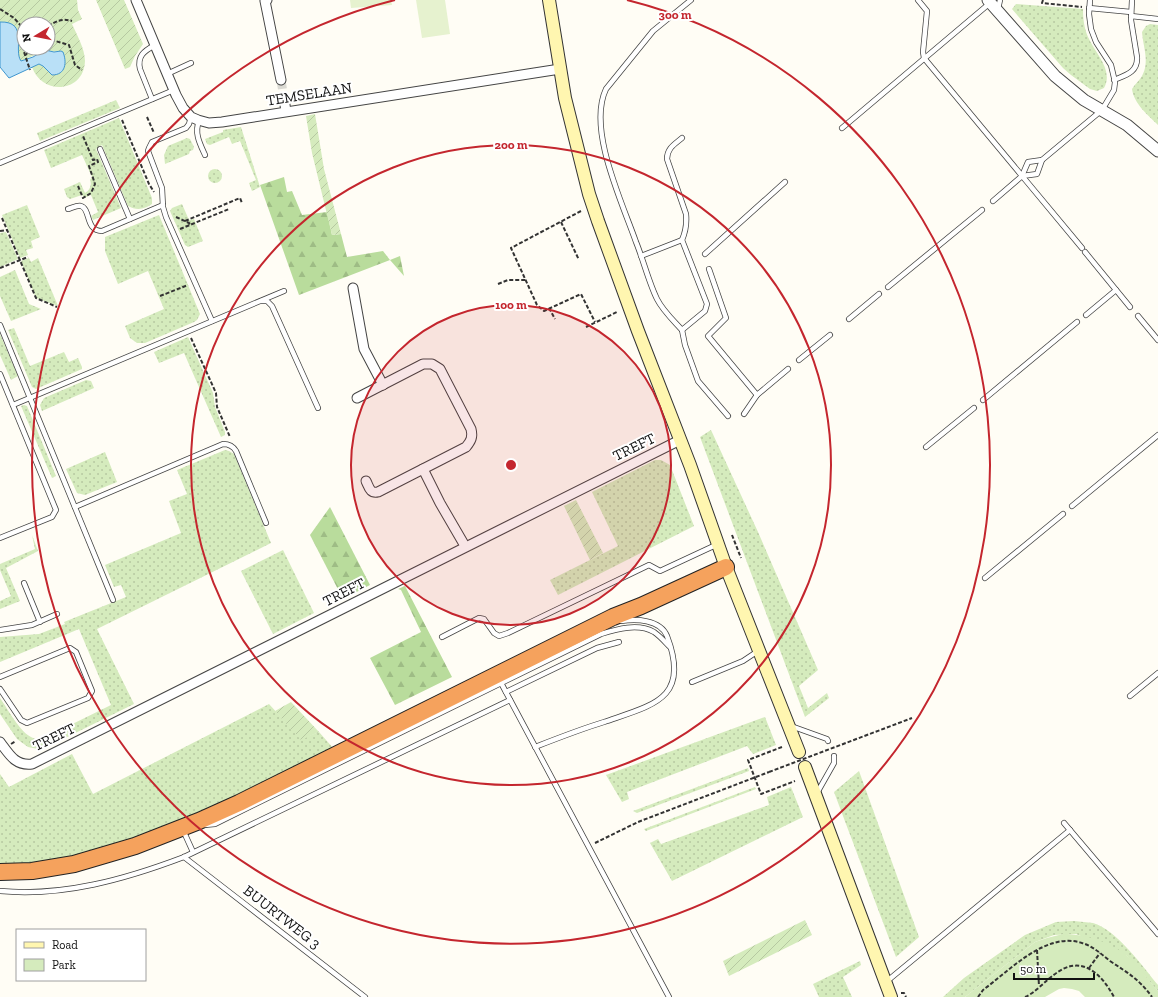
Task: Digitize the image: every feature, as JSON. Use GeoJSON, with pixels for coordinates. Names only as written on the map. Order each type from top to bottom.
{"type":"FeatureCollection","features":[{"type":"Feature","properties":{"kind":"highway"},"geometry":{"type":"LineString","coordinates":[[0,872],[32,871],[74,864],[104,856],[135,846],[213,815],[499,678],[613,617],[641,606],[726,567]]}},
{"type":"Feature","properties":{"kind":"main road"},"geometry":{"type":"LineString","coordinates":[[549,0],[565,98],[589,194],[611,258],[726,567],[799,752]]}},
{"type":"Feature","properties":{"kind":"main road"},"geometry":{"type":"LineString","coordinates":[[805,767],[891,997]]}},
{"type":"Feature","properties":{"kind":"street"},"geometry":{"type":"LineString","coordinates":[[136,0],[174,90],[184,108],[195,119]]}},
{"type":"Feature","properties":{"kind":"street"},"geometry":{"type":"LineString","coordinates":[[267,0],[265,1],[281,80]]}},
{"type":"Feature","properties":{"kind":"street"},"geometry":{"type":"LineString","coordinates":[[994,3],[1055,76],[1084,100],[1128,125],[1158,151]]}},
{"type":"Feature","properties":{"kind":"street","name":"TEMSELAAN"},"geometry":{"type":"LineString","coordinates":[[195,119],[209,123],[216,123],[560,69]]}},
{"type":"Feature","properties":{"kind":"street"},"geometry":{"type":"LineString","coordinates":[[284,99],[286,111]]}},
{"type":"Feature","properties":{"kind":"street"},"geometry":{"type":"LineString","coordinates":[[353,288],[364,348],[382,385]]}},
{"type":"Feature","properties":{"kind":"street"},"geometry":{"type":"LineString","coordinates":[[357,398],[423,364],[427,363],[437,366],[440,369],[471,429],[472,438],[466,447],[376,493],[371,491],[366,481]]}},
{"type":"Feature","properties":{"kind":"street","name":"TREFT"},"geometry":{"type":"LineString","coordinates":[[0,742],[13,760],[25,765],[32,764],[465,546],[680,440]]}},
{"type":"Feature","properties":{"kind":"street"},"geometry":{"type":"LineString","coordinates":[[423,469],[440,503],[465,546]]}},
{"type":"Feature","properties":{"kind":"lane"},"geometry":{"type":"LineString","coordinates":[[691,0],[653,31],[606,89],[602,97],[601,117],[608,165],[657,299],[682,330],[685,345],[698,381],[728,416]]}},
{"type":"Feature","properties":{"kind":"lane"},"geometry":{"type":"LineString","coordinates":[[918,0],[927,11],[923,52],[924,58],[1082,248]]}},
{"type":"Feature","properties":{"kind":"lane"},"geometry":{"type":"LineString","coordinates":[[1022,176],[1037,174],[1042,160],[1102,110],[1114,90],[1111,65],[1094,36],[1090,21],[1090,0]]}},
{"type":"Feature","properties":{"kind":"lane"},"geometry":{"type":"LineString","coordinates":[[1114,80],[1131,72],[1137,63],[1131,14],[1132,0]]}},
{"type":"Feature","properties":{"kind":"lane"},"geometry":{"type":"LineString","coordinates":[[842,128],[924,58],[994,3]]}},
{"type":"Feature","properties":{"kind":"lane"},"geometry":{"type":"LineString","coordinates":[[1089,8],[1158,19]]}},
{"type":"Feature","properties":{"kind":"lane"},"geometry":{"type":"LineString","coordinates":[[152,99],[139,64],[141,54],[155,45]]}},
{"type":"Feature","properties":{"kind":"lane"},"geometry":{"type":"LineString","coordinates":[[167,74],[191,63]]}},
{"type":"Feature","properties":{"kind":"lane"},"geometry":{"type":"LineString","coordinates":[[0,163],[174,90]]}},
{"type":"Feature","properties":{"kind":"lane"},"geometry":{"type":"LineString","coordinates":[[205,155],[197,136],[195,119],[186,128],[152,142],[149,148],[149,154],[162,188],[164,211],[212,321]]}},
{"type":"Feature","properties":{"kind":"lane"},"geometry":{"type":"LineString","coordinates":[[682,138],[670,148],[667,153],[667,159],[686,214],[686,230],[682,240],[708,304],[705,311],[682,330]]}},
{"type":"Feature","properties":{"kind":"lane"},"geometry":{"type":"LineString","coordinates":[[100,149],[130,219]]}},
{"type":"Feature","properties":{"kind":"lane"},"geometry":{"type":"LineString","coordinates":[[993,201],[1022,176],[1028,162],[1042,160]]}},
{"type":"Feature","properties":{"kind":"lane"},"geometry":{"type":"LineString","coordinates":[[705,254],[785,182]]}},
{"type":"Feature","properties":{"kind":"lane"},"geometry":{"type":"LineString","coordinates":[[68,209],[77,206],[83,207],[93,228],[98,231],[102,231],[163,203]]}},
{"type":"Feature","properties":{"kind":"lane"},"geometry":{"type":"LineString","coordinates":[[888,287],[982,210]]}},
{"type":"Feature","properties":{"kind":"lane"},"geometry":{"type":"LineString","coordinates":[[642,256],[682,240]]}},
{"type":"Feature","properties":{"kind":"lane"},"geometry":{"type":"LineString","coordinates":[[1085,252],[1130,307]]}},
{"type":"Feature","properties":{"kind":"lane"},"geometry":{"type":"LineString","coordinates":[[709,269],[726,318],[708,336],[757,395]]}},
{"type":"Feature","properties":{"kind":"lane"},"geometry":{"type":"LineString","coordinates":[[1086,315],[1116,290]]}},
{"type":"Feature","properties":{"kind":"lane"},"geometry":{"type":"LineString","coordinates":[[13,405],[284,291]]}},
{"type":"Feature","properties":{"kind":"lane"},"geometry":{"type":"LineString","coordinates":[[849,319],[879,294]]}},
{"type":"Feature","properties":{"kind":"lane"},"geometry":{"type":"LineString","coordinates":[[260,301],[267,301],[272,306],[318,408]]}},
{"type":"Feature","properties":{"kind":"lane"},"geometry":{"type":"LineString","coordinates":[[1138,316],[1158,340]]}},
{"type":"Feature","properties":{"kind":"lane"},"geometry":{"type":"LineString","coordinates":[[983,400],[1077,322]]}},
{"type":"Feature","properties":{"kind":"lane"},"geometry":{"type":"LineString","coordinates":[[0,325],[113,600]]}},
{"type":"Feature","properties":{"kind":"lane"},"geometry":{"type":"LineString","coordinates":[[799,360],[830,335]]}},
{"type":"Feature","properties":{"kind":"lane"},"geometry":{"type":"LineString","coordinates":[[744,414],[757,395],[788,370]]}},
{"type":"Feature","properties":{"kind":"lane"},"geometry":{"type":"LineString","coordinates":[[0,374],[56,510],[52,517],[0,538]]}},
{"type":"Feature","properties":{"kind":"lane"},"geometry":{"type":"LineString","coordinates":[[926,447],[974,408]]}},
{"type":"Feature","properties":{"kind":"lane"},"geometry":{"type":"LineString","coordinates":[[1072,506],[1158,435]]}},
{"type":"Feature","properties":{"kind":"lane"},"geometry":{"type":"LineString","coordinates":[[75,507],[223,444],[231,446],[236,451],[266,522]]}},
{"type":"Feature","properties":{"kind":"lane"},"geometry":{"type":"LineString","coordinates":[[985,578],[1062,514]]}},
{"type":"Feature","properties":{"kind":"lane"},"geometry":{"type":"LineString","coordinates":[[442,636],[479,618],[484,619],[494,633],[499,636],[508,634],[649,565],[660,571],[718,544]]}},
{"type":"Feature","properties":{"kind":"lane"},"geometry":{"type":"LineString","coordinates":[[24,583],[40,622]]}},
{"type":"Feature","properties":{"kind":"lane"},"geometry":{"type":"LineString","coordinates":[[0,630],[32,625],[57,614]]}},
{"type":"Feature","properties":{"kind":"lane"},"geometry":{"type":"LineString","coordinates":[[535,747],[567,734],[645,708],[661,699],[670,688],[675,665],[666,634],[660,627],[640,620],[630,620],[597,626]]}},
{"type":"Feature","properties":{"kind":"lane"},"geometry":{"type":"LineString","coordinates":[[669,997],[499,678],[614,630],[637,627],[646,629],[655,633],[670,647]]}},
{"type":"Feature","properties":{"kind":"lane"},"geometry":{"type":"LineString","coordinates":[[506,692],[597,648],[619,642]]}},
{"type":"Feature","properties":{"kind":"lane"},"geometry":{"type":"LineString","coordinates":[[0,676],[70,648],[76,652],[92,691],[90,696],[86,699],[27,723],[21,720],[0,690]]}},
{"type":"Feature","properties":{"kind":"lane"},"geometry":{"type":"LineString","coordinates":[[692,682],[743,661],[760,650]]}},
{"type":"Feature","properties":{"kind":"lane"},"geometry":{"type":"LineString","coordinates":[[1130,696],[1158,673]]}},
{"type":"Feature","properties":{"kind":"lane"},"geometry":{"type":"LineString","coordinates":[[0,891],[20,893],[81,888],[142,872],[184,857],[510,700]]}},
{"type":"Feature","properties":{"kind":"lane"},"geometry":{"type":"LineString","coordinates":[[789,725],[828,740]]}},
{"type":"Feature","properties":{"kind":"lane"},"geometry":{"type":"LineString","coordinates":[[815,796],[834,763],[834,756]]}},
{"type":"Feature","properties":{"kind":"lane"},"geometry":{"type":"LineString","coordinates":[[1064,823],[1158,934]]}},
{"type":"Feature","properties":{"kind":"lane"},"geometry":{"type":"LineString","coordinates":[[184,827],[193,852]]}},
{"type":"Feature","properties":{"kind":"lane"},"geometry":{"type":"LineString","coordinates":[[886,982],[1070,830]]}},
{"type":"Feature","properties":{"kind":"lane","name":"BUURTWEG 3"},"geometry":{"type":"LineString","coordinates":[[184,857],[365,997]]}},
{"type":"Feature","properties":{"kind":"path"},"geometry":{"type":"LineString","coordinates":[[1043,0],[1042,3],[1084,7]]}},
{"type":"Feature","properties":{"kind":"path"},"geometry":{"type":"LineString","coordinates":[[0,9],[16,20]]}},
{"type":"Feature","properties":{"kind":"path"},"geometry":{"type":"LineString","coordinates":[[56,21],[64,19],[72,21]]}},
{"type":"Feature","properties":{"kind":"path"},"geometry":{"type":"LineString","coordinates":[[56,41],[69,45],[75,65],[82,70]]}},
{"type":"Feature","properties":{"kind":"path"},"geometry":{"type":"LineString","coordinates":[[25,56],[30,70]]}},
{"type":"Feature","properties":{"kind":"path"},"geometry":{"type":"LineString","coordinates":[[119,113],[149,184],[163,203]]}},
{"type":"Feature","properties":{"kind":"path"},"geometry":{"type":"LineString","coordinates":[[147,117],[154,133]]}},
{"type":"Feature","properties":{"kind":"path"},"geometry":{"type":"LineString","coordinates":[[78,186],[83,198],[91,193],[95,184],[89,166],[98,162],[97,159],[93,160],[81,129]]}},
{"type":"Feature","properties":{"kind":"path"},"geometry":{"type":"LineString","coordinates":[[185,221],[240,198],[242,203]]}},
{"type":"Feature","properties":{"kind":"path"},"geometry":{"type":"LineString","coordinates":[[173,232],[229,209]]}},
{"type":"Feature","properties":{"kind":"path"},"geometry":{"type":"LineString","coordinates":[[581,210],[511,248],[537,305],[544,311],[581,294],[595,322]]}},
{"type":"Feature","properties":{"kind":"path"},"geometry":{"type":"LineString","coordinates":[[176,217],[189,223],[190,225]]}},
{"type":"Feature","properties":{"kind":"path"},"geometry":{"type":"LineString","coordinates":[[2,218],[36,298],[57,307]]}},
{"type":"Feature","properties":{"kind":"path"},"geometry":{"type":"LineString","coordinates":[[561,222],[580,260]]}},
{"type":"Feature","properties":{"kind":"path"},"geometry":{"type":"LineString","coordinates":[[0,231],[6,230]]}},
{"type":"Feature","properties":{"kind":"path"},"geometry":{"type":"LineString","coordinates":[[0,268],[28,257]]}},
{"type":"Feature","properties":{"kind":"path"},"geometry":{"type":"LineString","coordinates":[[498,284],[508,280],[526,280]]}},
{"type":"Feature","properties":{"kind":"path"},"geometry":{"type":"LineString","coordinates":[[160,296],[195,282]]}},
{"type":"Feature","properties":{"kind":"path"},"geometry":{"type":"LineString","coordinates":[[549,308],[555,319]]}},
{"type":"Feature","properties":{"kind":"path"},"geometry":{"type":"LineString","coordinates":[[586,327],[617,312]]}},
{"type":"Feature","properties":{"kind":"path"},"geometry":{"type":"LineString","coordinates":[[188,331],[216,393],[217,407],[236,451]]}},
{"type":"Feature","properties":{"kind":"path"},"geometry":{"type":"LineString","coordinates":[[732,535],[741,558]]}},
{"type":"Feature","properties":{"kind":"path"},"geometry":{"type":"LineString","coordinates":[[588,846],[638,822],[912,718]]}},
{"type":"Feature","properties":{"kind":"path"},"geometry":{"type":"LineString","coordinates":[[782,747],[748,760],[754,778],[761,794],[795,781]]}},
{"type":"Feature","properties":{"kind":"path"},"geometry":{"type":"LineString","coordinates":[[978,997],[983,990],[1031,953],[1052,943],[1073,941],[1090,946],[1100,953],[1137,980],[1152,997]]}},
{"type":"Feature","properties":{"kind":"path"},"geometry":{"type":"LineString","coordinates":[[1037,950],[1039,987]]}},
{"type":"Feature","properties":{"kind":"path"},"geometry":{"type":"LineString","coordinates":[[1089,968],[1100,953]]}},
{"type":"Feature","properties":{"kind":"path"},"geometry":{"type":"LineString","coordinates":[[1025,997],[1056,973],[1074,966],[1089,968],[1102,978],[1114,997]]}},
{"type":"Feature","properties":{"kind":"green space"},"geometry":{"type":"Polygon","coordinates":[[[0,0],[77,0],[78,10],[82,19],[72,24],[85,56],[83,72],[78,80],[70,85],[62,87],[53,86],[44,83],[37,76],[32,67],[39,64],[52,75],[63,70],[65,61],[64,54],[56,51],[56,16],[16,16],[16,32],[11,26],[0,22],[0,0]]]}},
{"type":"Feature","properties":{"kind":"green space"},"geometry":{"type":"Polygon","coordinates":[[[96,0],[124,0],[143,44],[130,67],[125,69],[96,0]]]}},
{"type":"Feature","properties":{"kind":"green space"},"geometry":{"type":"Polygon","coordinates":[[[350,0],[391,0],[392,5],[351,8],[350,0]]]}},
{"type":"Feature","properties":{"kind":"green space"},"geometry":{"type":"Polygon","coordinates":[[[416,0],[445,0],[450,34],[422,38],[416,0]]]}},
{"type":"Feature","properties":{"kind":"green space"},"geometry":{"type":"Polygon","coordinates":[[[1016,4],[1083,9],[1084,23],[1087,34],[1105,68],[1107,75],[1104,88],[1097,91],[1090,89],[1063,68],[1012,9],[1016,4]]]}},
{"type":"Feature","properties":{"kind":"green space"},"geometry":{"type":"Polygon","coordinates":[[[1150,24],[1158,25],[1158,125],[1138,104],[1132,89],[1141,78],[1146,65],[1142,32],[1146,26],[1150,24]]]}},
{"type":"Feature","properties":{"kind":"green space"},"geometry":{"type":"Polygon","coordinates":[[[19,56],[33,56],[21,61],[19,56]]]}},
{"type":"Feature","properties":{"kind":"green space"},"geometry":{"type":"Polygon","coordinates":[[[116,100],[120,108],[40,141],[37,133],[116,100]]]}},
{"type":"Feature","properties":{"kind":"green space"},"geometry":{"type":"Polygon","coordinates":[[[315,114],[324,169],[341,234],[332,235],[312,153],[306,116],[315,114]]]}},
{"type":"Feature","properties":{"kind":"green space"},"geometry":{"type":"Polygon","coordinates":[[[119,118],[152,198],[152,204],[141,209],[128,206],[102,145],[96,149],[121,208],[93,220],[91,216],[98,212],[91,195],[84,198],[82,195],[70,199],[67,197],[64,189],[80,182],[85,193],[91,186],[90,180],[92,177],[82,155],[51,168],[44,150],[119,118]]]}},
{"type":"Feature","properties":{"kind":"green space"},"geometry":{"type":"Polygon","coordinates":[[[241,127],[260,187],[252,191],[249,183],[256,180],[240,141],[232,144],[229,137],[210,145],[207,144],[205,139],[223,132],[223,130],[241,127]]]}},
{"type":"Feature","properties":{"kind":"green space"},"geometry":{"type":"Polygon","coordinates":[[[187,138],[190,139],[194,147],[193,150],[190,151],[189,154],[165,164],[164,155],[168,146],[187,138]]]}},
{"type":"Feature","properties":{"kind":"green space"},"geometry":{"type":"Polygon","coordinates":[[[212,169],[218,169],[222,173],[222,179],[218,183],[212,183],[208,179],[208,173],[212,169]]]}},
{"type":"Feature","properties":{"kind":"green space"},"geometry":{"type":"Polygon","coordinates":[[[284,177],[287,192],[292,191],[302,215],[327,212],[332,235],[341,234],[347,257],[383,251],[390,260],[299,295],[260,185],[284,177]]]}},
{"type":"Feature","properties":{"kind":"green space"},"geometry":{"type":"Polygon","coordinates":[[[182,204],[189,220],[194,219],[203,241],[188,247],[185,245],[170,211],[172,208],[182,204]]]}},
{"type":"Feature","properties":{"kind":"green space"},"geometry":{"type":"Polygon","coordinates":[[[27,205],[40,237],[31,241],[33,248],[26,250],[28,255],[20,258],[2,215],[27,205]]]}},
{"type":"Feature","properties":{"kind":"green space"},"geometry":{"type":"Polygon","coordinates":[[[159,215],[200,314],[194,322],[145,343],[137,343],[130,338],[125,326],[164,309],[148,271],[118,284],[105,251],[105,237],[159,215]]]}},
{"type":"Feature","properties":{"kind":"green space"},"geometry":{"type":"Polygon","coordinates":[[[6,232],[18,259],[0,267],[0,233],[6,232]]]}},
{"type":"Feature","properties":{"kind":"green space"},"geometry":{"type":"Polygon","coordinates":[[[400,256],[404,276],[390,260],[400,256]]]}},
{"type":"Feature","properties":{"kind":"green space"},"geometry":{"type":"Polygon","coordinates":[[[29,258],[31,262],[38,258],[58,306],[36,298],[21,261],[29,258]]]}},
{"type":"Feature","properties":{"kind":"green space"},"geometry":{"type":"Polygon","coordinates":[[[15,270],[29,304],[41,309],[11,321],[0,296],[0,277],[15,270]]]}},
{"type":"Feature","properties":{"kind":"green space"},"geometry":{"type":"Polygon","coordinates":[[[14,328],[30,366],[64,352],[69,362],[78,358],[82,369],[36,389],[32,387],[8,330],[14,328]]]}},
{"type":"Feature","properties":{"kind":"green space"},"geometry":{"type":"Polygon","coordinates":[[[0,334],[18,376],[11,380],[0,355],[0,334]]]}},
{"type":"Feature","properties":{"kind":"green space"},"geometry":{"type":"Polygon","coordinates":[[[188,337],[213,393],[215,407],[225,432],[225,435],[221,437],[184,353],[159,363],[154,352],[188,337]]]}},
{"type":"Feature","properties":{"kind":"green space"},"geometry":{"type":"Polygon","coordinates":[[[86,380],[91,381],[94,388],[42,411],[40,405],[44,398],[86,380]]]}},
{"type":"Feature","properties":{"kind":"green space"},"geometry":{"type":"Polygon","coordinates":[[[21,406],[27,406],[56,476],[52,478],[21,406]]]}},
{"type":"Feature","properties":{"kind":"green space"},"geometry":{"type":"Polygon","coordinates":[[[711,430],[758,532],[818,670],[799,686],[808,708],[827,693],[829,698],[805,717],[700,437],[711,430]]]}},
{"type":"Feature","properties":{"kind":"green space"},"geometry":{"type":"Polygon","coordinates":[[[225,450],[234,454],[271,543],[97,629],[134,704],[47,747],[38,749],[28,747],[17,739],[0,714],[0,698],[23,731],[34,739],[42,739],[111,705],[79,629],[0,662],[0,637],[39,634],[65,624],[64,622],[126,597],[121,585],[114,587],[105,565],[181,533],[169,501],[187,494],[177,470],[225,450]]]}},
{"type":"Feature","properties":{"kind":"green space"},"geometry":{"type":"Polygon","coordinates":[[[105,452],[117,482],[85,495],[77,493],[66,469],[105,452]]]}},
{"type":"Feature","properties":{"kind":"green space"},"geometry":{"type":"Polygon","coordinates":[[[655,460],[661,460],[670,465],[694,526],[558,595],[550,580],[618,546],[592,492],[655,460]]]}},
{"type":"Feature","properties":{"kind":"green space"},"geometry":{"type":"Polygon","coordinates":[[[576,500],[603,553],[590,560],[564,506],[576,500]]]}},
{"type":"Feature","properties":{"kind":"green space"},"geometry":{"type":"Polygon","coordinates":[[[330,507],[370,585],[343,599],[310,535],[330,507]]]}},
{"type":"Feature","properties":{"kind":"green space"},"geometry":{"type":"Polygon","coordinates":[[[32,535],[38,551],[6,568],[20,601],[0,609],[0,601],[11,596],[0,570],[0,564],[35,549],[32,535]]]}},
{"type":"Feature","properties":{"kind":"green space"},"geometry":{"type":"Polygon","coordinates":[[[283,550],[314,613],[273,634],[241,571],[283,550]]]}},
{"type":"Feature","properties":{"kind":"green space"},"geometry":{"type":"Polygon","coordinates":[[[405,586],[452,677],[395,705],[370,658],[421,632],[401,590],[398,589],[405,586]]]}},
{"type":"Feature","properties":{"kind":"green space"},"geometry":{"type":"Polygon","coordinates":[[[291,702],[319,732],[301,740],[275,711],[291,702]]]}},
{"type":"Feature","properties":{"kind":"green space"},"geometry":{"type":"Polygon","coordinates":[[[269,704],[301,739],[319,732],[334,749],[230,801],[105,850],[36,864],[0,866],[0,774],[9,787],[72,754],[93,794],[269,704]]]}},
{"type":"Feature","properties":{"kind":"green space"},"geometry":{"type":"Polygon","coordinates":[[[765,717],[776,745],[753,754],[747,746],[627,792],[629,799],[622,802],[606,775],[765,717]]]}},
{"type":"Feature","properties":{"kind":"green space"},"geometry":{"type":"Polygon","coordinates":[[[748,768],[749,771],[637,813],[633,811],[748,768]]]}},
{"type":"Feature","properties":{"kind":"green space"},"geometry":{"type":"Polygon","coordinates":[[[859,771],[919,937],[896,957],[834,792],[859,771]]]}},
{"type":"Feature","properties":{"kind":"green space"},"geometry":{"type":"Polygon","coordinates":[[[755,787],[756,789],[646,831],[644,829],[755,787]]]}},
{"type":"Feature","properties":{"kind":"green space"},"geometry":{"type":"Polygon","coordinates":[[[791,787],[803,817],[672,881],[650,843],[658,839],[661,844],[769,805],[767,797],[791,787]]]}},
{"type":"Feature","properties":{"kind":"green space"},"geometry":{"type":"Polygon","coordinates":[[[805,920],[812,935],[729,976],[723,961],[805,920]]]}},
{"type":"Feature","properties":{"kind":"green space"},"geometry":{"type":"Polygon","coordinates":[[[1074,921],[1093,923],[1111,933],[1120,941],[1158,985],[1158,991],[1127,956],[1076,934],[1054,935],[1035,942],[965,997],[943,997],[964,978],[1025,935],[1056,922],[1074,921]]]}},
{"type":"Feature","properties":{"kind":"green space"},"geometry":{"type":"Polygon","coordinates":[[[1063,934],[1072,934],[1091,938],[1109,944],[1125,954],[1132,960],[1158,991],[1158,997],[1085,997],[1079,991],[1064,988],[1059,989],[1045,997],[965,997],[1035,942],[1063,934]]]}},
{"type":"Feature","properties":{"kind":"green space"},"geometry":{"type":"Polygon","coordinates":[[[860,961],[861,965],[843,977],[852,997],[819,997],[813,984],[860,961]]]}},
{"type":"Feature","properties":{"kind":"water"},"geometry":{"type":"Polygon","coordinates":[[[0,22],[9,23],[16,29],[16,56],[19,56],[21,61],[35,56],[56,56],[56,52],[61,51],[63,52],[65,60],[63,70],[60,73],[52,75],[39,64],[9,78],[0,67],[0,22]]]}},
{"type":"Feature","properties":{"kind":"tunnel"},"geometry":{"type":"LineString","coordinates":[[281,80],[284,99]]}}]}
